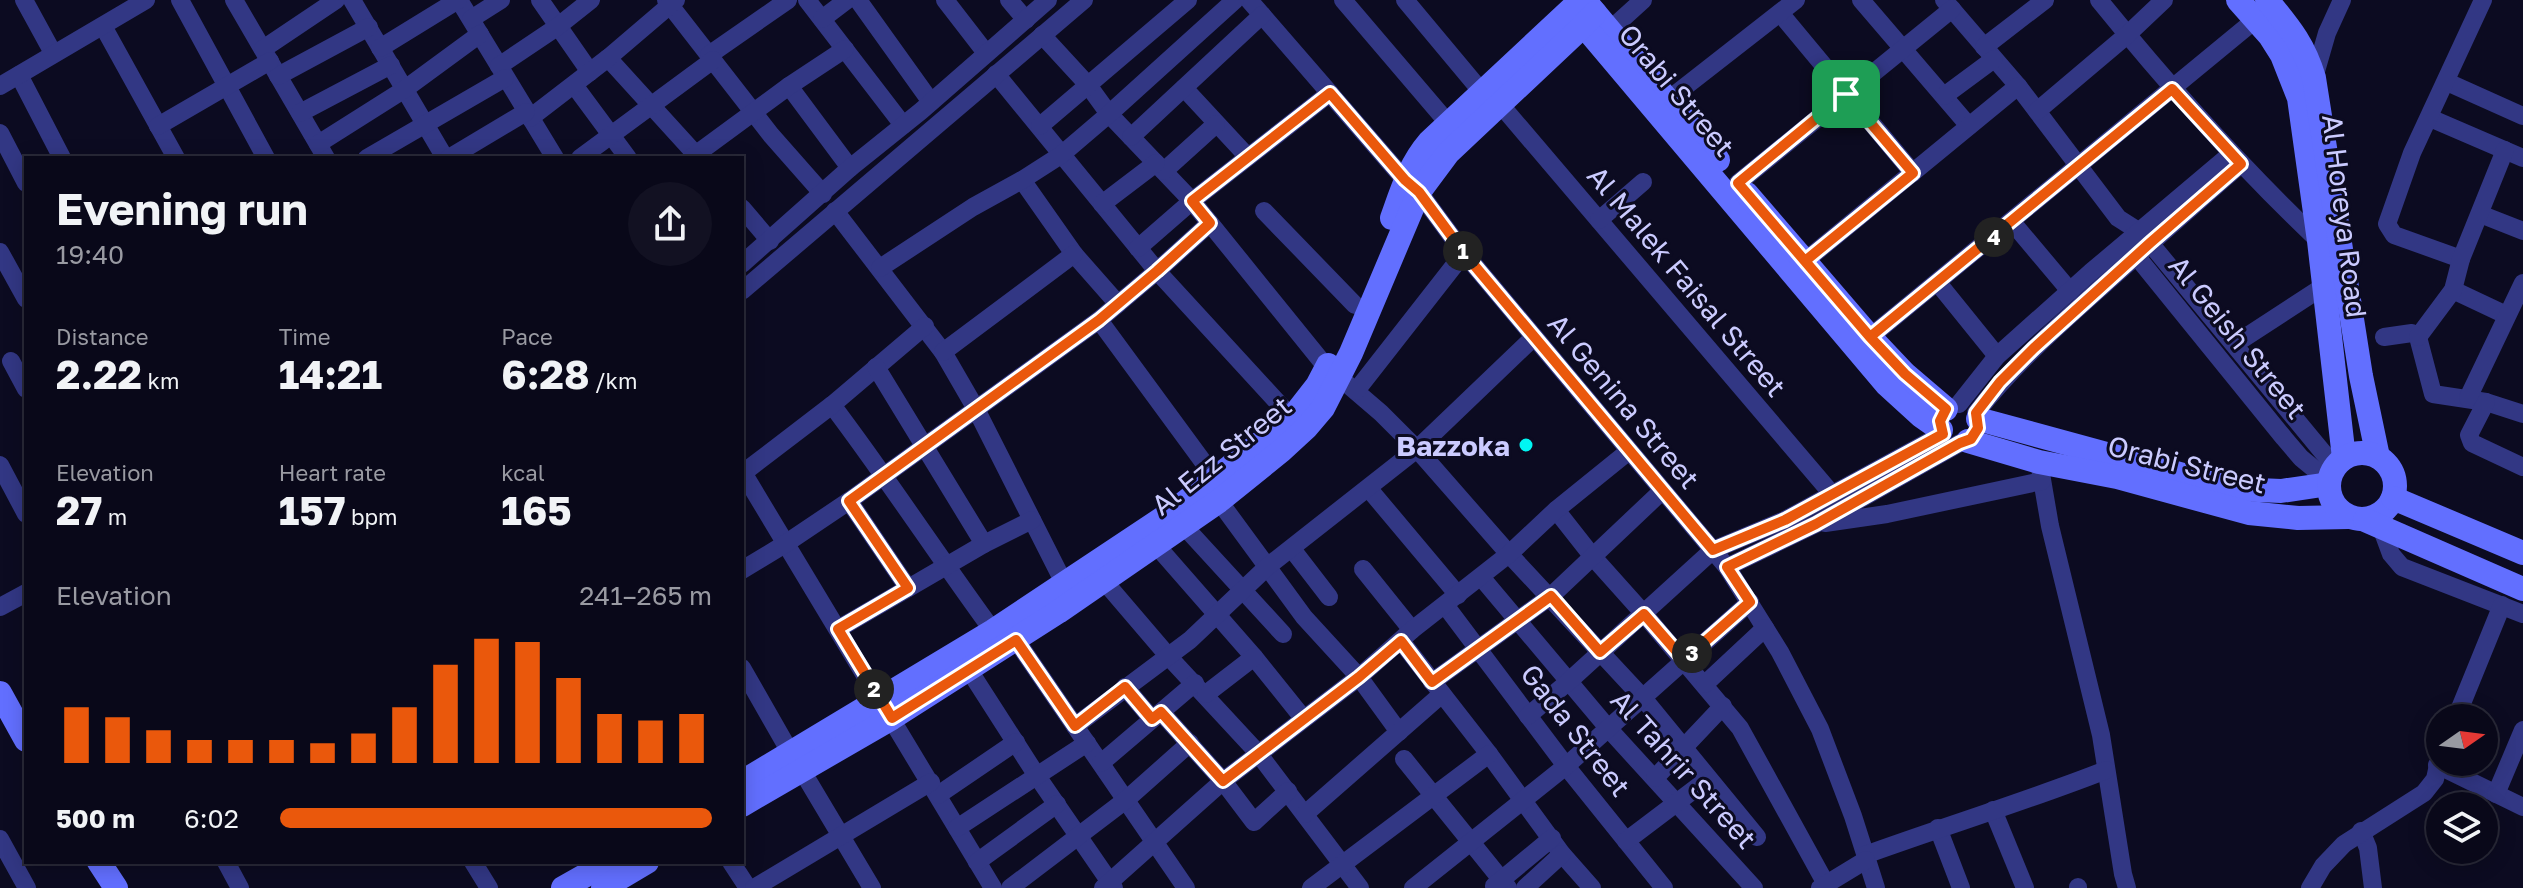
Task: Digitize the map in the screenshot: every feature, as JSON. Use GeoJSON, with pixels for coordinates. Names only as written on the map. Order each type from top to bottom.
{"type":"FeatureCollection","features":[{"type":"Feature","properties":{"kind":"main road","name":"Al Horeya Road"},"geometry":{"type":"LineString","coordinates":[[2238,0],[2261,10],[2297,35],[2308,57],[2314,78],[2361,376],[2378,457]]}},
{"type":"Feature","properties":{"kind":"main road","name":"Al Horeya Road"},"geometry":{"type":"LineString","coordinates":[[2261,10],[2299,98],[2324,286],[2334,472]]}},
{"type":"Feature","properties":{"kind":"main road","name":"Al Ezz Street"},"geometry":{"type":"LineString","coordinates":[[1341,378],[1355,305],[1412,186],[1448,153],[1491,97],[1584,11]]}},
{"type":"Feature","properties":{"kind":"main road","name":"Orabi Street"},"geometry":{"type":"LineString","coordinates":[[1584,11],[1668,100],[1870,337],[1959,424],[2040,471],[2096,472],[2249,513],[2364,521]]}},
{"type":"Feature","properties":{"kind":"main road","name":"Orabi Street"},"geometry":{"type":"LineString","coordinates":[[1584,11],[1887,385],[1921,416],[2235,489],[2281,491],[2334,472]]}},
{"type":"Feature","properties":{"kind":"main road","name":"Al Ezz Street"},"geometry":{"type":"LineString","coordinates":[[886,708],[969,670],[1064,583],[1175,510],[1217,490],[1281,451],[1306,428],[1323,408],[1341,378],[1412,186],[1422,150],[1448,123],[1491,97]]}},
{"type":"Feature","properties":{"kind":"main road","name":"Al Ezz Street"},"geometry":{"type":"LineString","coordinates":[[744,781],[796,760],[1005,635],[1104,581],[1183,525],[1292,418],[1317,386],[1341,378]]}},
{"type":"Feature","properties":{"kind":"main road"},"geometry":{"type":"LineString","coordinates":[[2364,521],[2387,508],[2393,498],[2394,478],[2385,462],[2378,457],[2358,453],[2334,472],[2333,502],[2364,521],[2523,589]]}},
{"type":"Feature","properties":{"kind":"main road"},"geometry":{"type":"LineString","coordinates":[[2393,498],[2523,553]]}},
{"type":"Feature","properties":{"kind":"main road"},"geometry":{"type":"LineString","coordinates":[[2,699],[24,737]]}},
{"type":"Feature","properties":{"kind":"main road","name":"Al Ezz Street"},"geometry":{"type":"LineString","coordinates":[[744,803],[796,760]]}},
{"type":"Feature","properties":{"kind":"main road"},"geometry":{"type":"LineString","coordinates":[[100,864],[116,888]]}},
{"type":"Feature","properties":{"kind":"main road"},"geometry":{"type":"LineString","coordinates":[[563,888],[641,864]]}},
{"type":"Feature","properties":{"kind":"street"},"geometry":{"type":"LineString","coordinates":[[24,0],[53,53]]}},
{"type":"Feature","properties":{"kind":"street"},"geometry":{"type":"LineString","coordinates":[[0,86],[146,0]]}},
{"type":"Feature","properties":{"kind":"street"},"geometry":{"type":"LineString","coordinates":[[180,0],[265,156]]}},
{"type":"Feature","properties":{"kind":"street"},"geometry":{"type":"LineString","coordinates":[[234,0],[322,151],[405,89],[501,0]]}},
{"type":"Feature","properties":{"kind":"street"},"geometry":{"type":"LineString","coordinates":[[270,62],[336,0]]}},
{"type":"Feature","properties":{"kind":"street"},"geometry":{"type":"LineString","coordinates":[[352,0],[446,156]]}},
{"type":"Feature","properties":{"kind":"street"},"geometry":{"type":"LineString","coordinates":[[380,48],[459,0],[552,156]]}},
{"type":"Feature","properties":{"kind":"street"},"geometry":{"type":"LineString","coordinates":[[540,0],[590,72]]}},
{"type":"Feature","properties":{"kind":"street"},"geometry":{"type":"LineString","coordinates":[[370,156],[502,72],[591,0]]}},
{"type":"Feature","properties":{"kind":"street"},"geometry":{"type":"LineString","coordinates":[[582,156],[788,0]]}},
{"type":"Feature","properties":{"kind":"street"},"geometry":{"type":"LineString","coordinates":[[807,0],[903,125]]}},
{"type":"Feature","properties":{"kind":"street"},"geometry":{"type":"LineString","coordinates":[[822,19],[847,0]]}},
{"type":"Feature","properties":{"kind":"street"},"geometry":{"type":"LineString","coordinates":[[858,0],[931,102]]}},
{"type":"Feature","properties":{"kind":"street"},"geometry":{"type":"LineString","coordinates":[[945,0],[986,53]]}},
{"type":"Feature","properties":{"kind":"street"},"geometry":{"type":"LineString","coordinates":[[1009,0],[1026,20]]}},
{"type":"Feature","properties":{"kind":"street"},"geometry":{"type":"LineString","coordinates":[[744,262],[1048,0]]}},
{"type":"Feature","properties":{"kind":"street"},"geometry":{"type":"LineString","coordinates":[[744,289],[1084,0]]}},
{"type":"Feature","properties":{"kind":"street"},"geometry":{"type":"LineString","coordinates":[[1040,126],[1188,0]]}},
{"type":"Feature","properties":{"kind":"street"},"geometry":{"type":"LineString","coordinates":[[880,268],[973,207],[1061,155],[1235,0]]}},
{"type":"Feature","properties":{"kind":"street","name":"Al Genina Street"},"geometry":{"type":"LineString","coordinates":[[1249,0],[1412,186],[1464,253],[1727,567],[1800,687],[1820,729],[1876,888]]}},
{"type":"Feature","properties":{"kind":"street"},"geometry":{"type":"LineString","coordinates":[[1343,0],[1448,123]]}},
{"type":"Feature","properties":{"kind":"street","name":"Al Malek Faisal Street"},"geometry":{"type":"LineString","coordinates":[[1405,0],[1599,220],[1832,494]]}},
{"type":"Feature","properties":{"kind":"street"},"geometry":{"type":"LineString","coordinates":[[1584,11],[1643,0]]}},
{"type":"Feature","properties":{"kind":"street"},"geometry":{"type":"LineString","coordinates":[[1668,100],[1796,0]]}},
{"type":"Feature","properties":{"kind":"street"},"geometry":{"type":"LineString","coordinates":[[1861,0],[1969,126]]}},
{"type":"Feature","properties":{"kind":"street"},"geometry":{"type":"LineString","coordinates":[[1944,96],[2045,0]]}},
{"type":"Feature","properties":{"kind":"street"},"geometry":{"type":"LineString","coordinates":[[2099,0],[2172,89],[2236,159],[2319,241]]}},
{"type":"Feature","properties":{"kind":"street"},"geometry":{"type":"LineString","coordinates":[[2037,111],[2164,0]]}},
{"type":"Feature","properties":{"kind":"street"},"geometry":{"type":"LineString","coordinates":[[2314,78],[2327,33],[2342,0]]}},
{"type":"Feature","properties":{"kind":"street"},"geometry":{"type":"LineString","coordinates":[[2461,259],[2394,235],[2387,224],[2412,153],[2483,0]]}},
{"type":"Feature","properties":{"kind":"street"},"geometry":{"type":"LineString","coordinates":[[451,156],[528,115],[574,85],[671,2],[753,112],[823,194]]}},
{"type":"Feature","properties":{"kind":"street"},"geometry":{"type":"LineString","coordinates":[[1738,183],[1902,48],[1948,4]]}},
{"type":"Feature","properties":{"kind":"street","name":"Al Geish Street"},"geometry":{"type":"LineString","coordinates":[[1948,4],[2018,86],[2284,438],[2301,458],[2334,472]]}},
{"type":"Feature","properties":{"kind":"street"},"geometry":{"type":"LineString","coordinates":[[1870,337],[2172,89],[2261,10]]}},
{"type":"Feature","properties":{"kind":"street"},"geometry":{"type":"LineString","coordinates":[[1780,13],[1913,173]]}},
{"type":"Feature","properties":{"kind":"street"},"geometry":{"type":"LineString","coordinates":[[1131,137],[1262,15]]}},
{"type":"Feature","properties":{"kind":"street"},"geometry":{"type":"LineString","coordinates":[[103,26],[175,156]]}},
{"type":"Feature","properties":{"kind":"street"},"geometry":{"type":"LineString","coordinates":[[158,126],[270,62],[369,27]]}},
{"type":"Feature","properties":{"kind":"street"},"geometry":{"type":"LineString","coordinates":[[1042,35],[1088,85],[1109,114],[1192,201],[1341,378],[1417,449],[1509,554],[1643,698],[1757,837]]}},
{"type":"Feature","properties":{"kind":"street"},"geometry":{"type":"LineString","coordinates":[[696,156],[789,86],[845,49]]}},
{"type":"Feature","properties":{"kind":"street"},"geometry":{"type":"LineString","coordinates":[[608,58],[694,156]]}},
{"type":"Feature","properties":{"kind":"street"},"geometry":{"type":"LineString","coordinates":[[300,113],[391,65]]}},
{"type":"Feature","properties":{"kind":"street"},"geometry":{"type":"LineString","coordinates":[[996,74],[1157,271],[1292,418]]}},
{"type":"Feature","properties":{"kind":"street"},"geometry":{"type":"LineString","coordinates":[[19,75],[61,156]]}},
{"type":"Feature","properties":{"kind":"street"},"geometry":{"type":"LineString","coordinates":[[2447,82],[2523,116]]}},
{"type":"Feature","properties":{"kind":"street"},"geometry":{"type":"LineString","coordinates":[[574,85],[626,156]]}},
{"type":"Feature","properties":{"kind":"street"},"geometry":{"type":"LineString","coordinates":[[789,86],[850,168]]}},
{"type":"Feature","properties":{"kind":"street"},"geometry":{"type":"LineString","coordinates":[[1805,261],[2018,86]]}},
{"type":"Feature","properties":{"kind":"street"},"geometry":{"type":"LineString","coordinates":[[1184,88],[1248,157]]}},
{"type":"Feature","properties":{"kind":"street"},"geometry":{"type":"LineString","coordinates":[[1138,248],[1192,201],[1330,93]]}},
{"type":"Feature","properties":{"kind":"street"},"geometry":{"type":"LineString","coordinates":[[2418,337],[2453,290],[2461,259],[2480,214],[2514,154],[2430,118]]}},
{"type":"Feature","properties":{"kind":"street"},"geometry":{"type":"LineString","coordinates":[[1102,204],[1160,167],[1216,124]]}},
{"type":"Feature","properties":{"kind":"street"},"geometry":{"type":"LineString","coordinates":[[0,133],[24,179]]}},
{"type":"Feature","properties":{"kind":"street"},"geometry":{"type":"LineString","coordinates":[[1727,567],[1816,524],[1959,424],[2138,244],[2236,159]]}},
{"type":"Feature","properties":{"kind":"street"},"geometry":{"type":"LineString","coordinates":[[1022,180],[1074,254],[1118,304]]}},
{"type":"Feature","properties":{"kind":"street"},"geometry":{"type":"LineString","coordinates":[[1599,220],[1643,182]]}},
{"type":"Feature","properties":{"kind":"street"},"geometry":{"type":"LineString","coordinates":[[744,210],[770,241]]}},
{"type":"Feature","properties":{"kind":"street"},"geometry":{"type":"LineString","coordinates":[[835,211],[943,352],[976,409],[1064,583]]}},
{"type":"Feature","properties":{"kind":"street"},"geometry":{"type":"LineString","coordinates":[[1264,211],[1355,305]]}},
{"type":"Feature","properties":{"kind":"street"},"geometry":{"type":"LineString","coordinates":[[2480,214],[2523,231]]}},
{"type":"Feature","properties":{"kind":"street"},"geometry":{"type":"LineString","coordinates":[[2012,222],[2070,291]]}},
{"type":"Feature","properties":{"kind":"street"},"geometry":{"type":"LineString","coordinates":[[744,569],[849,501],[1099,320],[1210,223]]}},
{"type":"Feature","properties":{"kind":"street"},"geometry":{"type":"LineString","coordinates":[[1528,716],[1713,550],[1785,520],[1959,424],[1997,356],[2070,291],[2138,244]]}},
{"type":"Feature","properties":{"kind":"street","name":"Al Geish Street"},"geometry":{"type":"LineString","coordinates":[[2138,244],[2235,344],[2334,472]]}},
{"type":"Feature","properties":{"kind":"street"},"geometry":{"type":"LineString","coordinates":[[0,252],[24,295]]}},
{"type":"Feature","properties":{"kind":"street"},"geometry":{"type":"LineString","coordinates":[[1341,378],[1464,253]]}},
{"type":"Feature","properties":{"kind":"street"},"geometry":{"type":"LineString","coordinates":[[943,352],[1074,254]]}},
{"type":"Feature","properties":{"kind":"street"},"geometry":{"type":"LineString","coordinates":[[1938,283],[1997,356]]}},
{"type":"Feature","properties":{"kind":"street"},"geometry":{"type":"LineString","coordinates":[[2523,283],[2506,315],[2477,400],[2469,435],[2472,443],[2523,467]]}},
{"type":"Feature","properties":{"kind":"street"},"geometry":{"type":"LineString","coordinates":[[2235,344],[2324,286]]}},
{"type":"Feature","properties":{"kind":"street"},"geometry":{"type":"LineString","coordinates":[[2453,290],[2506,315]]}},
{"type":"Feature","properties":{"kind":"street"},"geometry":{"type":"LineString","coordinates":[[1099,320],[1267,567],[1304,617],[1359,677],[1399,732]]}},
{"type":"Feature","properties":{"kind":"street"},"geometry":{"type":"LineString","coordinates":[[925,326],[744,478],[993,888]]}},
{"type":"Feature","properties":{"kind":"street"},"geometry":{"type":"LineString","coordinates":[[2384,337],[2412,333],[2418,337],[2433,394],[2477,400],[2522,412]]}},
{"type":"Feature","properties":{"kind":"street"},"geometry":{"type":"LineString","coordinates":[[1075,726],[1169,657],[1267,567],[1417,449],[1534,337]]}},
{"type":"Feature","properties":{"kind":"street"},"geometry":{"type":"LineString","coordinates":[[8,362],[24,386]]}},
{"type":"Feature","properties":{"kind":"street"},"geometry":{"type":"LineString","coordinates":[[876,367],[984,544]]}},
{"type":"Feature","properties":{"kind":"street"},"geometry":{"type":"LineString","coordinates":[[832,405],[946,566],[1005,635],[1075,726],[1186,888]]}},
{"type":"Feature","properties":{"kind":"street"},"geometry":{"type":"LineString","coordinates":[[969,670],[1109,886],[1223,781],[1359,677],[1629,451]]}},
{"type":"Feature","properties":{"kind":"street"},"geometry":{"type":"LineString","coordinates":[[0,465],[24,510]]}},
{"type":"Feature","properties":{"kind":"street"},"geometry":{"type":"LineString","coordinates":[[1816,524],[1887,514],[2040,471],[2050,526],[2097,720],[2127,888]]}},
{"type":"Feature","properties":{"kind":"street","name":"Gada Street"},"geometry":{"type":"LineString","coordinates":[[1369,489],[1451,600],[1478,648],[1528,716],[1664,888]]}},
{"type":"Feature","properties":{"kind":"street"},"geometry":{"type":"LineString","coordinates":[[1305,814],[1399,732],[1437,688],[1478,648],[1551,596],[1662,491]]}},
{"type":"Feature","properties":{"kind":"street"},"geometry":{"type":"LineString","coordinates":[[849,501],[908,588]]}},
{"type":"Feature","properties":{"kind":"street"},"geometry":{"type":"LineString","coordinates":[[1556,510],[1740,728],[1823,886],[1866,857],[1938,828],[2032,799],[2106,770]]}},
{"type":"Feature","properties":{"kind":"street"},"geometry":{"type":"LineString","coordinates":[[838,629],[984,544],[1032,520]]}},
{"type":"Feature","properties":{"kind":"street"},"geometry":{"type":"LineString","coordinates":[[2364,521],[2402,567],[2523,614]]}},
{"type":"Feature","properties":{"kind":"street"},"geometry":{"type":"LineString","coordinates":[[1183,525],[1283,634]]}},
{"type":"Feature","properties":{"kind":"street"},"geometry":{"type":"LineString","coordinates":[[1156,545],[1303,718]]}},
{"type":"Feature","properties":{"kind":"street"},"geometry":{"type":"LineString","coordinates":[[1292,549],[1329,597]]}},
{"type":"Feature","properties":{"kind":"street"},"geometry":{"type":"LineString","coordinates":[[1363,569],[1437,688],[1592,888]]}},
{"type":"Feature","properties":{"kind":"street","name":"Al Tahrir Street"},"geometry":{"type":"LineString","coordinates":[[1481,577],[1608,728],[1754,888]]}},
{"type":"Feature","properties":{"kind":"street"},"geometry":{"type":"LineString","coordinates":[[1104,581],[1258,753],[1360,888]]}},
{"type":"Feature","properties":{"kind":"street"},"geometry":{"type":"LineString","coordinates":[[0,607],[24,594]]}},
{"type":"Feature","properties":{"kind":"street"},"geometry":{"type":"LineString","coordinates":[[1413,888],[1435,882],[1470,841],[1566,766],[1750,602]]}},
{"type":"Feature","properties":{"kind":"street"},"geometry":{"type":"LineString","coordinates":[[2462,704],[2502,605]]}},
{"type":"Feature","properties":{"kind":"street"},"geometry":{"type":"LineString","coordinates":[[1705,684],[1765,628]]}},
{"type":"Feature","properties":{"kind":"street"},"geometry":{"type":"LineString","coordinates":[[1101,763],[1157,716],[1254,657]]}},
{"type":"Feature","properties":{"kind":"street"},"geometry":{"type":"LineString","coordinates":[[744,675],[872,888]]}},
{"type":"Feature","properties":{"kind":"street"},"geometry":{"type":"LineString","coordinates":[[1125,687],[1190,743],[1254,822],[1288,791]]}},
{"type":"Feature","properties":{"kind":"street"},"geometry":{"type":"LineString","coordinates":[[1655,778],[1723,706]]}},
{"type":"Feature","properties":{"kind":"street"},"geometry":{"type":"LineString","coordinates":[[2497,792],[2523,730]]}},
{"type":"Feature","properties":{"kind":"street"},"geometry":{"type":"LineString","coordinates":[[754,888],[842,835],[1016,742]]}},
{"type":"Feature","properties":{"kind":"street"},"geometry":{"type":"LineString","coordinates":[[957,828],[1087,743]]}},
{"type":"Feature","properties":{"kind":"street"},"geometry":{"type":"LineString","coordinates":[[1010,888],[1127,799],[1190,743]]}},
{"type":"Feature","properties":{"kind":"street"},"geometry":{"type":"LineString","coordinates":[[1311,888],[1489,754]]}},
{"type":"Feature","properties":{"kind":"street"},"geometry":{"type":"LineString","coordinates":[[1404,759],[1470,841],[1500,885],[1557,846]]}},
{"type":"Feature","properties":{"kind":"street"},"geometry":{"type":"LineString","coordinates":[[2310,888],[2333,855],[2361,831],[2424,793],[2436,776]]}},
{"type":"Feature","properties":{"kind":"street"},"geometry":{"type":"LineString","coordinates":[[2464,776],[2492,792]]}},
{"type":"Feature","properties":{"kind":"street"},"geometry":{"type":"LineString","coordinates":[[1626,841],[1708,779]]}},
{"type":"Feature","properties":{"kind":"street"},"geometry":{"type":"LineString","coordinates":[[2498,795],[2523,807]]}},
{"type":"Feature","properties":{"kind":"street"},"geometry":{"type":"LineString","coordinates":[[977,862],[1057,804]]}},
{"type":"Feature","properties":{"kind":"street"},"geometry":{"type":"LineString","coordinates":[[1993,810],[2025,888]]}},
{"type":"Feature","properties":{"kind":"street"},"geometry":{"type":"LineString","coordinates":[[1938,828],[1961,888]]}},
{"type":"Feature","properties":{"kind":"street"},"geometry":{"type":"LineString","coordinates":[[2361,831],[2368,848],[2373,888]]}},
{"type":"Feature","properties":{"kind":"street"},"geometry":{"type":"LineString","coordinates":[[0,839],[27,888]]}},
{"type":"Feature","properties":{"kind":"street"},"geometry":{"type":"LineString","coordinates":[[1525,888],[1557,846]]}},
{"type":"Feature","properties":{"kind":"street"},"geometry":{"type":"LineString","coordinates":[[227,864],[240,888]]}},
{"type":"Feature","properties":{"kind":"street"},"geometry":{"type":"LineString","coordinates":[[474,864],[489,888]]}},
{"type":"Feature","properties":{"kind":"street"},"geometry":{"type":"LineString","coordinates":[[732,864],[748,888]]}},
{"type":"Feature","properties":{"kind":"place","name":"Bazzoka"},"geometry":{"type":"Point","coordinates":[1526,445]}},
{"type":"Feature","properties":{"kind":"route"},"geometry":{"type":"LineString","coordinates":[[1846,94],[1738,183],[1870,337],[2172,89],[2241,164],[2150,243],[2000,382],[1976,413],[1978,428],[1971,439],[1816,524],[1727,567],[1750,602],[1684,660],[1644,614],[1600,652],[1551,596],[1432,682],[1401,641],[1223,781],[1161,712],[1152,719],[1125,687],[1075,726],[1016,640],[892,718],[838,629],[908,588],[849,501],[1099,320],[1157,271],[1210,223],[1192,201],[1330,93],[1419,192],[1464,253],[1713,550],[1785,520],[1943,434],[1939,425],[1946,409],[1905,374],[1870,337],[1805,261],[1913,173],[1846,94]]}}]}
